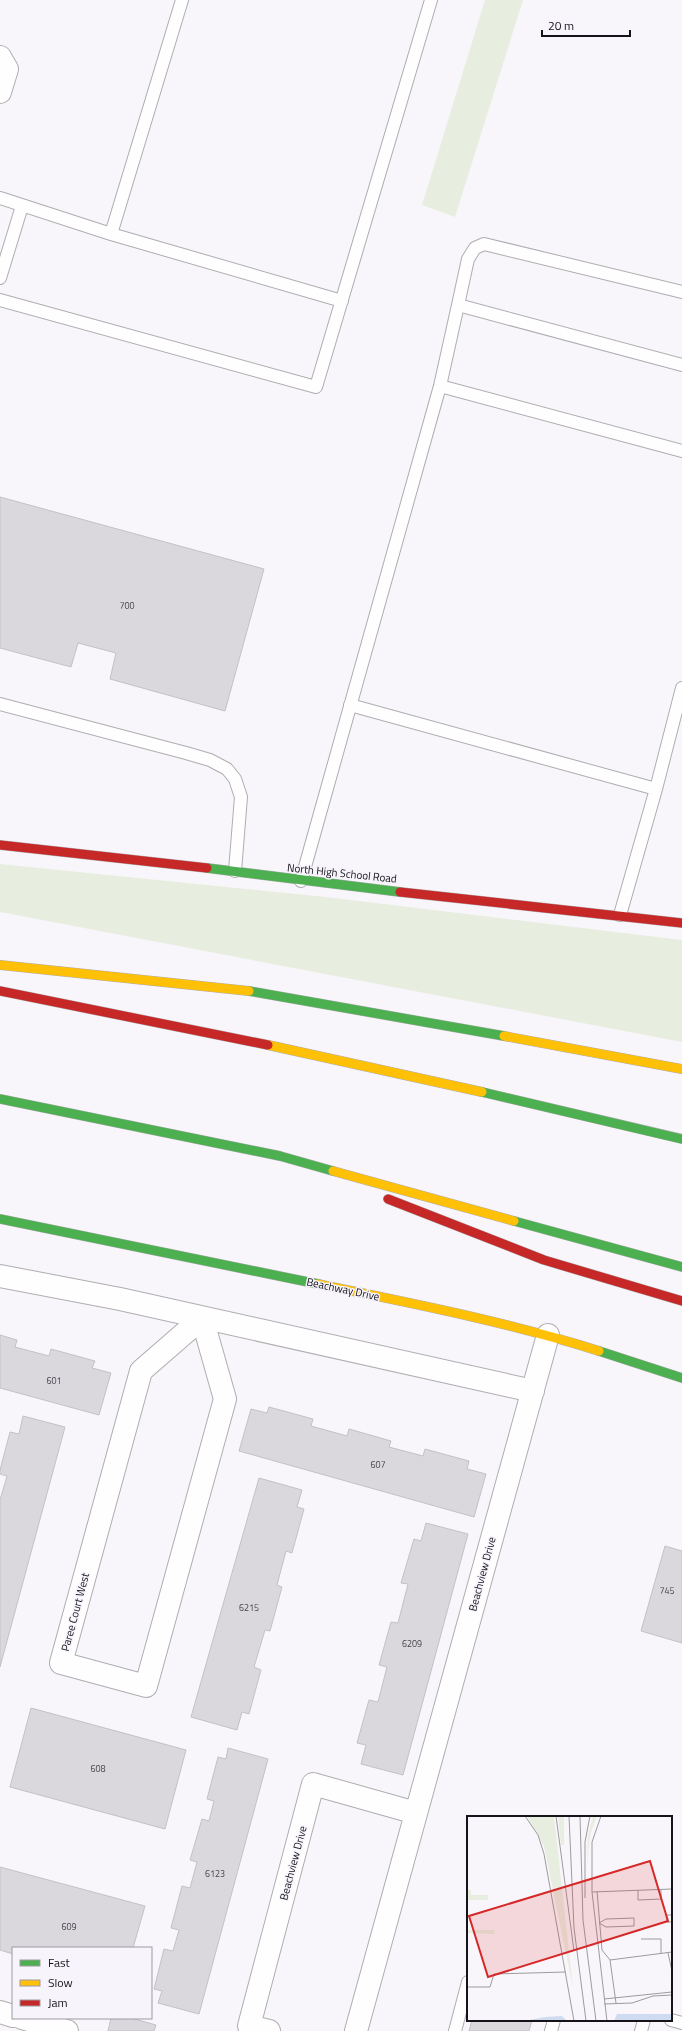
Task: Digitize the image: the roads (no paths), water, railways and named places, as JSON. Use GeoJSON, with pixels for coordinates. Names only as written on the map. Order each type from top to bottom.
{"type":"FeatureCollection","features":[{"type":"Feature","properties":{"kind":"main road","name":"North High School Road"},"geometry":{"type":"LineString","coordinates":[[0,845],[235,871],[301,881],[682,923]]}},
{"type":"Feature","properties":{"kind":"main road"},"geometry":{"type":"LineString","coordinates":[[0,965],[229,988],[444,1025],[682,1069]]}},
{"type":"Feature","properties":{"kind":"main road"},"geometry":{"type":"LineString","coordinates":[[0,991],[233,1037],[682,1139]]}},
{"type":"Feature","properties":{"kind":"main road"},"geometry":{"type":"LineString","coordinates":[[0,1100],[280,1156],[682,1267]]}},
{"type":"Feature","properties":{"kind":"main road"},"geometry":{"type":"LineString","coordinates":[[280,1156],[544,1260],[682,1301]]}},
{"type":"Feature","properties":{"kind":"main road","name":"Beachway Drive"},"geometry":{"type":"LineString","coordinates":[[0,1219],[399,1300],[548,1335],[682,1378]]}},
{"type":"Feature","properties":{"kind":"street"},"geometry":{"type":"LineString","coordinates":[[0,57],[7,69],[0,92]]}},
{"type":"Feature","properties":{"kind":"street"},"geometry":{"type":"LineString","coordinates":[[0,1276],[120,1299],[533,1391]]}},
{"type":"Feature","properties":{"kind":"street","name":"Paree Court West"},"geometry":{"type":"LineString","coordinates":[[202,1318],[225,1399],[146,1686],[61,1663],[141,1371],[202,1318]]}},
{"type":"Feature","properties":{"kind":"street","name":"Beachview Drive"},"geometry":{"type":"LineString","coordinates":[[356,2031],[548,1335]]}},
{"type":"Feature","properties":{"kind":"street","name":"Beachview Drive"},"geometry":{"type":"LineString","coordinates":[[269,2031],[249,2026],[314,1784],[416,1812]]}},
{"type":"Feature","properties":{"kind":"street"},"geometry":{"type":"LineString","coordinates":[[0,2012],[12,2016]]}},
{"type":"Feature","properties":{"kind":"street"},"geometry":{"type":"LineString","coordinates":[[25,2019],[67,2031]]}},
{"type":"Feature","properties":{"kind":"lane"},"geometry":{"type":"LineString","coordinates":[[111,234],[182,0]]}},
{"type":"Feature","properties":{"kind":"lane"},"geometry":{"type":"LineString","coordinates":[[0,300],[316,387],[431,0]]}},
{"type":"Feature","properties":{"kind":"lane"},"geometry":{"type":"LineString","coordinates":[[0,198],[111,234],[342,301]]}},
{"type":"Feature","properties":{"kind":"lane"},"geometry":{"type":"LineString","coordinates":[[0,278],[22,206]]}},
{"type":"Feature","properties":{"kind":"lane"},"geometry":{"type":"LineString","coordinates":[[301,881],[440,386],[468,259],[475,248],[484,244],[682,292]]}},
{"type":"Feature","properties":{"kind":"lane"},"geometry":{"type":"LineString","coordinates":[[458,305],[682,365]]}},
{"type":"Feature","properties":{"kind":"lane"},"geometry":{"type":"LineString","coordinates":[[440,386],[682,451]]}},
{"type":"Feature","properties":{"kind":"lane"},"geometry":{"type":"LineString","coordinates":[[620,915],[656,789],[682,688]]}},
{"type":"Feature","properties":{"kind":"lane"},"geometry":{"type":"LineString","coordinates":[[0,704],[186,753],[210,760],[227,769],[234,779],[241,797],[235,871]]}},
{"type":"Feature","properties":{"kind":"lane"},"geometry":{"type":"LineString","coordinates":[[350,706],[656,789]]}},
{"type":"Feature","properties":{"kind":"lane"},"geometry":{"type":"LineString","coordinates":[[455,2031],[467,1986]]}},
{"type":"Feature","properties":{"kind":"lane"},"geometry":{"type":"LineString","coordinates":[[672,2020],[682,2023]]}},
{"type":"Feature","properties":{"kind":"lane"},"geometry":{"type":"LineString","coordinates":[[551,2031],[554,2021]]}},
{"type":"Feature","properties":{"kind":"lane"},"geometry":{"type":"LineString","coordinates":[[641,2031],[644,2021]]}}]}
